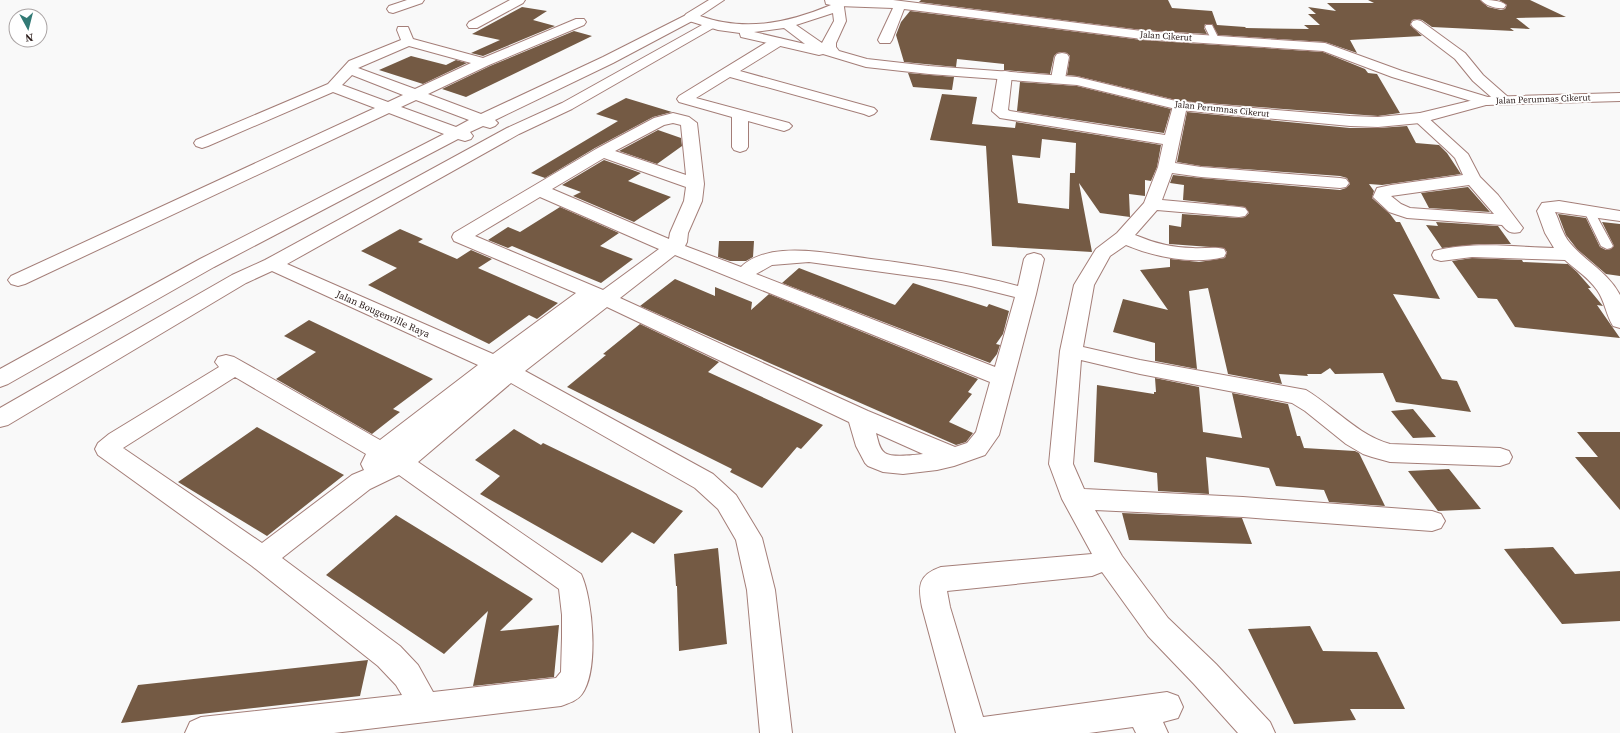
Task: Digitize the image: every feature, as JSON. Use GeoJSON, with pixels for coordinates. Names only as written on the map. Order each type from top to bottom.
{"type":"FeatureCollection","features":[{"type":"Feature","properties":{"kind":"street"},"geometry":{"type":"LineString","coordinates":[[393,9],[415,0]]}},
{"type":"Feature","properties":{"kind":"street"},"geometry":{"type":"LineString","coordinates":[[473,25],[520,0]]}},
{"type":"Feature","properties":{"kind":"street"},"geometry":{"type":"LineString","coordinates":[[0,379],[207,263],[456,133],[608,60],[690,17],[718,0]]}},
{"type":"Feature","properties":{"kind":"street","name":"Jalan Cikerut"},"geometry":{"type":"LineString","coordinates":[[821,0],[838,4],[898,3],[1049,18],[1142,35],[1324,47],[1397,74],[1486,101]]}},
{"type":"Feature","properties":{"kind":"street"},"geometry":{"type":"LineString","coordinates":[[1487,0],[1500,5]]}},
{"type":"Feature","properties":{"kind":"street"},"geometry":{"type":"LineString","coordinates":[[885,40],[898,3]]}},
{"type":"Feature","properties":{"kind":"street"},"geometry":{"type":"LineString","coordinates":[[728,28],[787,24],[838,4],[840,21],[829,43],[834,54]]}},
{"type":"Feature","properties":{"kind":"street"},"geometry":{"type":"LineString","coordinates":[[690,17],[783,44],[834,54]]}},
{"type":"Feature","properties":{"kind":"street"},"geometry":{"type":"LineString","coordinates":[[18,280],[322,140],[414,94],[484,62],[580,22]]}},
{"type":"Feature","properties":{"kind":"street"},"geometry":{"type":"LineString","coordinates":[[0,419],[239,279],[272,264],[513,131],[567,106],[711,24]]}},
{"type":"Feature","properties":{"kind":"street","name":"Jalan Perumnas Cikerut"},"geometry":{"type":"LineString","coordinates":[[787,24],[813,44],[834,54],[866,63],[884,66],[1058,79],[1098,84],[1180,106],[1350,121],[1378,122],[1420,118],[1486,101],[1618,98]]}},
{"type":"Feature","properties":{"kind":"street"},"geometry":{"type":"LineString","coordinates":[[1417,24],[1460,56],[1478,78],[1503,100]]}},
{"type":"Feature","properties":{"kind":"street"},"geometry":{"type":"LineString","coordinates":[[202,143],[333,87],[354,64],[405,36],[484,62]]}},
{"type":"Feature","properties":{"kind":"street"},"geometry":{"type":"LineString","coordinates":[[783,44],[735,73],[684,99],[784,126]]}},
{"type":"Feature","properties":{"kind":"street"},"geometry":{"type":"LineString","coordinates":[[1058,79],[1062,57]]}},
{"type":"Feature","properties":{"kind":"street"},"geometry":{"type":"LineString","coordinates":[[608,60],[634,67]]}},
{"type":"Feature","properties":{"kind":"street"},"geometry":{"type":"LineString","coordinates":[[349,69],[513,131]]}},
{"type":"Feature","properties":{"kind":"street"},"geometry":{"type":"LineString","coordinates":[[735,73],[869,110]]}},
{"type":"Feature","properties":{"kind":"street"},"geometry":{"type":"LineString","coordinates":[[1005,75],[1000,111],[1005,115],[1172,141]]}},
{"type":"Feature","properties":{"kind":"street"},"geometry":{"type":"LineString","coordinates":[[333,87],[489,144]]}},
{"type":"Feature","properties":{"kind":"street"},"geometry":{"type":"LineString","coordinates":[[1180,106],[1166,167],[1152,204],[1124,238],[1103,253],[1084,285],[1071,351],[1062,464],[1075,499],[1112,564],[1158,627],[1210,679],[1259,733]]}},
{"type":"Feature","properties":{"kind":"street"},"geometry":{"type":"LineString","coordinates":[[740,114],[740,147]]}},
{"type":"Feature","properties":{"kind":"street"},"geometry":{"type":"LineString","coordinates":[[262,558],[361,482],[502,368],[598,295],[670,240],[693,202],[695,184],[690,127],[684,120],[673,118],[659,121],[602,152],[540,190],[456,235],[598,295],[860,417],[954,458]]}},
{"type":"Feature","properties":{"kind":"street"},"geometry":{"type":"LineString","coordinates":[[1420,118],[1456,150],[1462,157],[1473,179],[1492,199],[1512,225],[1407,213],[1395,208],[1382,197],[1383,192],[1391,190],[1473,179]]}},
{"type":"Feature","properties":{"kind":"street"},"geometry":{"type":"LineString","coordinates":[[602,152],[695,184]]}},
{"type":"Feature","properties":{"kind":"street"},"geometry":{"type":"LineString","coordinates":[[1166,167],[1201,172],[1340,183]]}},
{"type":"Feature","properties":{"kind":"street"},"geometry":{"type":"LineString","coordinates":[[540,190],[670,240],[744,275],[1002,378]]}},
{"type":"Feature","properties":{"kind":"street"},"geometry":{"type":"LineString","coordinates":[[1152,204],[1239,212]]}},
{"type":"Feature","properties":{"kind":"street"},"geometry":{"type":"LineString","coordinates":[[1620,216],[1559,206],[1548,207],[1546,211],[1557,239],[1569,254],[1596,276],[1605,286],[1611,296],[1620,321]]}},
{"type":"Feature","properties":{"kind":"street"},"geometry":{"type":"LineString","coordinates":[[270,231],[304,246]]}},
{"type":"Feature","properties":{"kind":"street"},"geometry":{"type":"LineString","coordinates":[[1124,238],[1145,247],[1166,252],[1198,255],[1217,253]]}},
{"type":"Feature","properties":{"kind":"street"},"geometry":{"type":"LineString","coordinates":[[1442,255],[1472,251],[1569,254]]}},
{"type":"Feature","properties":{"kind":"street"},"geometry":{"type":"LineString","coordinates":[[744,275],[750,269],[766,260],[781,257],[809,256],[940,274],[973,280],[1026,294]]}},
{"type":"Feature","properties":{"kind":"street"},"geometry":{"type":"LineString","coordinates":[[860,417],[868,445],[876,460],[883,462],[926,463],[954,458],[976,449],[986,435],[1026,294],[1034,259]]}},
{"type":"Feature","properties":{"kind":"street"},"geometry":{"type":"LineString","coordinates":[[207,263],[239,279]]}},
{"type":"Feature","properties":{"kind":"street","name":"Jalan Bougenville Raya"},"geometry":{"type":"LineString","coordinates":[[272,264],[502,368],[704,481],[727,502],[749,538],[760,590],[776,733]]}},
{"type":"Feature","properties":{"kind":"street"},"geometry":{"type":"LineString","coordinates":[[1071,351],[1140,366],[1298,396],[1313,405],[1354,438],[1372,448],[1390,453],[1500,457]]}},
{"type":"Feature","properties":{"kind":"street"},"geometry":{"type":"LineString","coordinates":[[201,733],[561,692],[568,688],[574,680],[576,672],[575,594],[571,582],[391,458],[230,365],[107,448],[262,558],[389,656],[407,675],[425,707]]}},
{"type":"Feature","properties":{"kind":"street"},"geometry":{"type":"LineString","coordinates":[[1075,499],[1243,507],[1432,521]]}},
{"type":"Feature","properties":{"kind":"street"},"geometry":{"type":"LineString","coordinates":[[972,733],[936,607],[933,591],[934,585],[941,579],[1092,565]]}},
{"type":"Feature","properties":{"kind":"street"},"geometry":{"type":"LineString","coordinates":[[982,733],[1154,717]]}},
{"type":"Feature","properties":{"kind":"lane"},"geometry":{"type":"LineString","coordinates":[[1209,27],[1215,39]]}},
{"type":"Feature","properties":{"kind":"lane"},"geometry":{"type":"LineString","coordinates":[[1589,211],[1607,246]]}},
{"type":"Feature","properties":{"kind":"building"},"geometry":{"type":"Polygon","coordinates":[[[921,0],[1168,0],[1172,8],[1212,11],[1217,25],[1246,28],[1309,29],[1304,25],[1320,25],[1308,14],[1316,14],[1308,7],[1336,11],[1327,3],[1374,3],[1368,0],[1480,0],[1488,7],[1501,10],[1505,9],[1507,5],[1499,0],[1530,0],[1566,17],[1516,18],[1530,29],[1510,28],[1514,31],[1432,27],[1422,20],[1417,19],[1412,20],[1410,25],[1422,36],[1350,40],[1357,53],[1325,42],[1218,35],[1212,24],[1205,24],[1204,28],[1207,34],[1142,30],[919,2],[921,0]]]}},
{"type":"Feature","properties":{"kind":"building"},"geometry":{"type":"Polygon","coordinates":[[[522,7],[547,11],[533,20],[555,26],[483,56],[471,53],[500,40],[472,34],[522,7]]]}},
{"type":"Feature","properties":{"kind":"building"},"geometry":{"type":"Polygon","coordinates":[[[910,11],[1142,40],[1323,52],[1365,69],[1368,73],[1377,74],[1400,113],[1378,116],[1180,101],[1077,76],[1067,75],[1070,56],[1067,53],[1062,52],[1057,53],[1054,56],[1050,74],[1004,70],[1004,64],[957,59],[956,67],[904,62],[896,35],[901,22],[910,11]]]}},
{"type":"Feature","properties":{"kind":"building"},"geometry":{"type":"Polygon","coordinates":[[[574,31],[592,36],[466,97],[442,89],[490,66],[574,31]]]}},
{"type":"Feature","properties":{"kind":"building"},"geometry":{"type":"Polygon","coordinates":[[[411,56],[446,65],[456,60],[467,63],[423,84],[379,70],[411,56]]]}},
{"type":"Feature","properties":{"kind":"building"},"geometry":{"type":"Polygon","coordinates":[[[908,73],[954,77],[952,90],[913,87],[908,73]]]}},
{"type":"Feature","properties":{"kind":"building"},"geometry":{"type":"Polygon","coordinates":[[[1020,82],[1077,86],[1171,109],[1164,133],[1017,111],[1020,82]]]}},
{"type":"Feature","properties":{"kind":"building"},"geometry":{"type":"Polygon","coordinates":[[[942,94],[977,97],[972,124],[1015,128],[1016,122],[1161,145],[1157,167],[1151,181],[1145,180],[1145,196],[1129,194],[1130,217],[1100,213],[1079,183],[1092,252],[992,246],[986,146],[930,140],[942,94]],[[1042,139],[1040,158],[1012,155],[1018,203],[1069,209],[1070,173],[1075,173],[1076,143],[1042,139]]]}},
{"type":"Feature","properties":{"kind":"building"},"geometry":{"type":"Polygon","coordinates":[[[626,98],[672,112],[653,117],[595,148],[545,178],[531,173],[618,121],[596,114],[626,98]]]}},
{"type":"Feature","properties":{"kind":"building"},"geometry":{"type":"Polygon","coordinates":[[[1187,112],[1350,128],[1407,126],[1416,143],[1439,145],[1447,153],[1461,174],[1382,185],[1369,184],[1374,191],[1372,198],[1390,214],[1396,222],[1400,222],[1440,299],[1393,294],[1442,379],[1457,381],[1471,412],[1396,402],[1383,373],[1335,374],[1330,368],[1321,374],[1307,374],[1308,376],[1279,374],[1282,384],[1228,374],[1208,288],[1189,291],[1197,369],[1155,361],[1155,343],[1113,332],[1123,299],[1168,310],[1140,270],[1170,267],[1170,259],[1199,262],[1225,258],[1227,252],[1224,248],[1169,244],[1169,225],[1181,227],[1182,214],[1239,218],[1245,217],[1249,213],[1245,207],[1183,200],[1184,185],[1170,183],[1173,175],[1340,190],[1346,188],[1350,184],[1347,178],[1340,176],[1201,166],[1177,162],[1187,112]]]}},
{"type":"Feature","properties":{"kind":"building"},"geometry":{"type":"Polygon","coordinates":[[[658,130],[681,138],[682,146],[657,164],[619,151],[658,130]]]}},
{"type":"Feature","properties":{"kind":"building"},"geometry":{"type":"Polygon","coordinates":[[[604,160],[641,173],[628,181],[671,197],[634,222],[573,196],[581,192],[562,185],[604,160]]]}},
{"type":"Feature","properties":{"kind":"building"},"geometry":{"type":"Polygon","coordinates":[[[1468,187],[1490,212],[1429,208],[1421,193],[1468,187]]]}},
{"type":"Feature","properties":{"kind":"building"},"geometry":{"type":"Polygon","coordinates":[[[560,207],[619,233],[600,246],[633,259],[601,283],[512,246],[508,248],[488,240],[508,227],[520,232],[560,207]]]}},
{"type":"Feature","properties":{"kind":"building"},"geometry":{"type":"Polygon","coordinates":[[[1558,214],[1586,218],[1600,247],[1606,250],[1611,249],[1614,246],[1602,222],[1620,224],[1620,276],[1606,274],[1577,249],[1566,235],[1558,214]]]}},
{"type":"Feature","properties":{"kind":"building"},"geometry":{"type":"Polygon","coordinates":[[[1436,222],[1498,226],[1511,244],[1479,244],[1442,248],[1426,225],[1438,226],[1436,222]]]}},
{"type":"Feature","properties":{"kind":"building"},"geometry":{"type":"Polygon","coordinates":[[[400,229],[423,239],[418,242],[457,259],[471,250],[492,259],[478,268],[558,303],[537,319],[529,315],[489,344],[368,285],[397,268],[361,251],[400,229]]]}},
{"type":"Feature","properties":{"kind":"building"},"geometry":{"type":"Polygon","coordinates":[[[719,241],[754,241],[753,257],[746,261],[730,261],[718,257],[719,241]]]}},
{"type":"Feature","properties":{"kind":"building"},"geometry":{"type":"Polygon","coordinates":[[[1472,258],[1568,264],[1591,288],[1588,288],[1603,306],[1597,305],[1620,338],[1515,327],[1497,299],[1478,298],[1452,261],[1472,258]]]}},
{"type":"Feature","properties":{"kind":"building"},"geometry":{"type":"Polygon","coordinates":[[[799,268],[895,305],[913,283],[987,307],[989,304],[1009,311],[1003,334],[996,344],[1000,345],[997,354],[990,363],[782,283],[799,268]]]}},
{"type":"Feature","properties":{"kind":"building"},"geometry":{"type":"Polygon","coordinates":[[[675,279],[715,296],[715,287],[752,302],[751,310],[769,294],[978,379],[968,392],[972,394],[949,422],[973,433],[966,442],[956,445],[640,306],[675,279]]]}},
{"type":"Feature","properties":{"kind":"building"},"geometry":{"type":"Polygon","coordinates":[[[309,320],[433,379],[393,409],[400,412],[372,434],[276,379],[316,352],[284,336],[309,320]]]}},
{"type":"Feature","properties":{"kind":"building"},"geometry":{"type":"Polygon","coordinates":[[[640,324],[719,362],[708,372],[823,425],[801,449],[797,447],[762,488],[730,472],[732,469],[567,387],[606,355],[603,354],[640,324]]]}},
{"type":"Feature","properties":{"kind":"building"},"geometry":{"type":"Polygon","coordinates":[[[1155,378],[1199,387],[1203,432],[1242,438],[1232,393],[1288,404],[1297,436],[1300,436],[1304,448],[1355,451],[1359,453],[1385,506],[1329,502],[1324,490],[1276,486],[1269,468],[1206,457],[1209,494],[1158,491],[1157,473],[1094,462],[1097,385],[1154,394],[1154,392],[1156,392],[1155,378]]]}},
{"type":"Feature","properties":{"kind":"building"},"geometry":{"type":"Polygon","coordinates":[[[1413,409],[1436,437],[1413,438],[1391,411],[1413,409]]]}},
{"type":"Feature","properties":{"kind":"building"},"geometry":{"type":"Polygon","coordinates":[[[257,427],[344,475],[267,536],[178,482],[257,427]]]}},
{"type":"Feature","properties":{"kind":"building"},"geometry":{"type":"Polygon","coordinates":[[[514,429],[541,445],[543,443],[683,511],[654,544],[632,532],[602,563],[480,494],[500,476],[475,460],[514,429]]]}},
{"type":"Feature","properties":{"kind":"building"},"geometry":{"type":"Polygon","coordinates":[[[1577,432],[1620,432],[1620,510],[1575,457],[1598,457],[1577,432]]]}},
{"type":"Feature","properties":{"kind":"building"},"geometry":{"type":"Polygon","coordinates":[[[1449,469],[1481,509],[1438,511],[1408,471],[1449,469]]]}},
{"type":"Feature","properties":{"kind":"building"},"geometry":{"type":"Polygon","coordinates":[[[1122,513],[1242,518],[1252,544],[1129,540],[1122,513]]]}},
{"type":"Feature","properties":{"kind":"building"},"geometry":{"type":"Polygon","coordinates":[[[396,515],[533,599],[500,631],[559,625],[554,677],[473,686],[488,611],[444,654],[326,575],[396,515]]]}},
{"type":"Feature","properties":{"kind":"building"},"geometry":{"type":"Polygon","coordinates":[[[1553,547],[1575,574],[1620,571],[1620,621],[1562,624],[1504,549],[1553,547]]]}},
{"type":"Feature","properties":{"kind":"building"},"geometry":{"type":"Polygon","coordinates":[[[718,548],[727,644],[679,651],[677,586],[674,554],[718,548]]]}},
{"type":"Feature","properties":{"kind":"building"},"geometry":{"type":"Polygon","coordinates":[[[1310,626],[1323,651],[1377,652],[1405,709],[1350,709],[1356,720],[1294,724],[1248,629],[1310,626]]]}},
{"type":"Feature","properties":{"kind":"building"},"geometry":{"type":"Polygon","coordinates":[[[368,660],[360,696],[121,723],[138,685],[368,660]]]}}]}
